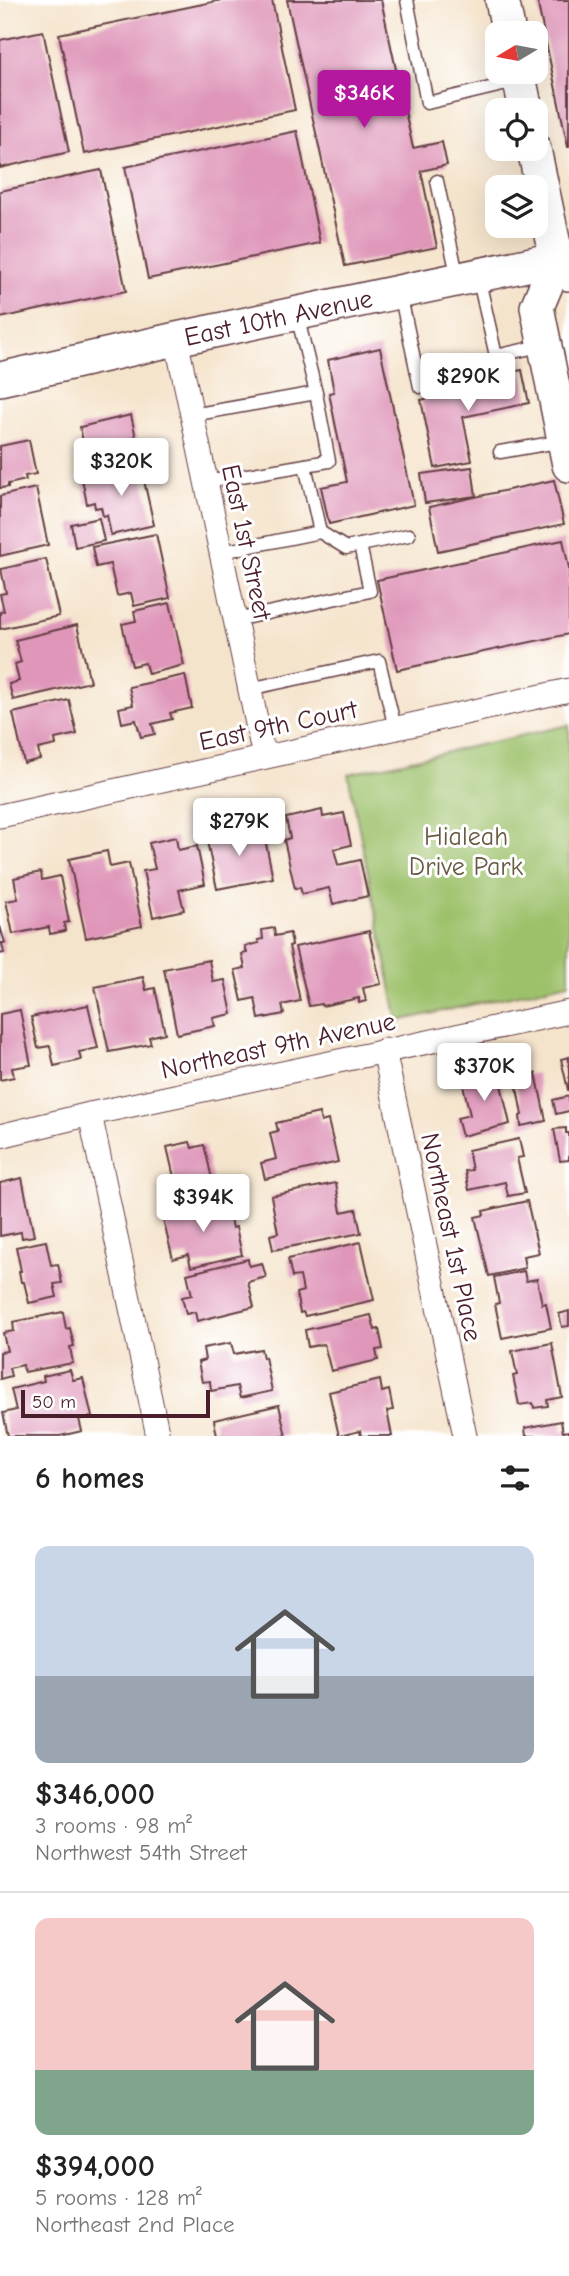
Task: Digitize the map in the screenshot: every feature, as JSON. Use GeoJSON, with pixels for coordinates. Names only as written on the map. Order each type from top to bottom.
{"type":"FeatureCollection","features":[{"type":"Feature","properties":{"kind":"street"},"geometry":{"type":"LineString","coordinates":[[502,0],[506,21]]}},
{"type":"Feature","properties":{"kind":"street"},"geometry":{"type":"LineString","coordinates":[[537,161],[565,263],[537,307],[566,453]]}},
{"type":"Feature","properties":{"kind":"street","name":"East 10th Avenue"},"geometry":{"type":"LineString","coordinates":[[0,379],[468,277],[565,263]]}},
{"type":"Feature","properties":{"kind":"street","name":"East 1st Street"},"geometry":{"type":"LineString","coordinates":[[176,339],[264,757]]}},
{"type":"Feature","properties":{"kind":"street","name":"East 9th Court"},"geometry":{"type":"LineString","coordinates":[[0,816],[569,690]]}},
{"type":"Feature","properties":{"kind":"street","name":"Northeast 9th Avenue"},"geometry":{"type":"LineString","coordinates":[[0,1136],[90,1114],[569,1012]]}},
{"type":"Feature","properties":{"kind":"street","name":"Northeast 1st Place"},"geometry":{"type":"LineString","coordinates":[[384,1050],[466,1436]]}},
{"type":"Feature","properties":{"kind":"street"},"geometry":{"type":"LineString","coordinates":[[90,1114],[158,1436]]}},
{"type":"Feature","properties":{"kind":"lane"},"geometry":{"type":"LineString","coordinates":[[407,0],[427,103],[521,88]]}},
{"type":"Feature","properties":{"kind":"lane"},"geometry":{"type":"LineString","coordinates":[[437,181],[495,356],[544,345]]}},
{"type":"Feature","properties":{"kind":"lane"},"geometry":{"type":"LineString","coordinates":[[400,292],[420,387]]}},
{"type":"Feature","properties":{"kind":"lane"},"geometry":{"type":"LineString","coordinates":[[206,482],[330,461],[297,314]]}},
{"type":"Feature","properties":{"kind":"lane"},"geometry":{"type":"LineString","coordinates":[[192,415],[316,393]]}},
{"type":"Feature","properties":{"kind":"lane"},"geometry":{"type":"LineString","coordinates":[[500,452],[566,453]]}},
{"type":"Feature","properties":{"kind":"lane"},"geometry":{"type":"LineString","coordinates":[[305,465],[320,532]]}},
{"type":"Feature","properties":{"kind":"lane"},"geometry":{"type":"LineString","coordinates":[[222,552],[320,532],[346,548],[409,535]]}},
{"type":"Feature","properties":{"kind":"lane"},"geometry":{"type":"LineString","coordinates":[[235,620],[370,591],[360,545]]}},
{"type":"Feature","properties":{"kind":"lane"},"geometry":{"type":"LineString","coordinates":[[250,689],[379,661],[395,729]]}},
{"type":"Feature","properties":{"kind":"green space","name":"Hialeah Drive Park"},"geometry":{"type":"Polygon","coordinates":[[[569,725],[569,983],[398,1021],[348,774],[569,725]]]}},
{"type":"Feature","properties":{"kind":"building"},"geometry":{"type":"Polygon","coordinates":[[[222,0],[272,0],[295,110],[84,154],[59,34],[222,0]]]}},
{"type":"Feature","properties":{"kind":"building"},"geometry":{"type":"Polygon","coordinates":[[[287,0],[381,0],[413,148],[442,142],[447,165],[421,171],[437,247],[345,266],[287,0]]]}},
{"type":"Feature","properties":{"kind":"building"},"geometry":{"type":"Polygon","coordinates":[[[537,0],[569,0],[569,147],[548,52],[548,21],[541,21],[537,0]]]}},
{"type":"Feature","properties":{"kind":"building"},"geometry":{"type":"Polygon","coordinates":[[[43,31],[69,152],[0,168],[0,40],[43,31]]]}},
{"type":"Feature","properties":{"kind":"building"},"geometry":{"type":"Polygon","coordinates":[[[297,131],[320,243],[148,279],[125,167],[297,131]]]}},
{"type":"Feature","properties":{"kind":"building"},"geometry":{"type":"Polygon","coordinates":[[[101,170],[126,291],[0,318],[0,191],[101,170]]]}},
{"type":"Feature","properties":{"kind":"building"},"geometry":{"type":"Polygon","coordinates":[[[380,348],[414,505],[329,524],[321,487],[347,482],[329,393],[334,392],[328,360],[380,348]]]}},
{"type":"Feature","properties":{"kind":"building"},"geometry":{"type":"Polygon","coordinates":[[[522,370],[529,403],[463,417],[472,461],[435,468],[421,400],[451,393],[449,385],[522,370]]]}},
{"type":"Feature","properties":{"kind":"building"},"geometry":{"type":"Polygon","coordinates":[[[131,415],[140,456],[97,466],[96,459],[87,461],[80,427],[131,415]]]}},
{"type":"Feature","properties":{"kind":"building"},"geometry":{"type":"Polygon","coordinates":[[[29,440],[36,474],[25,476],[26,480],[0,488],[0,446],[29,440]]]}},
{"type":"Feature","properties":{"kind":"building"},"geometry":{"type":"Polygon","coordinates":[[[140,463],[154,525],[111,535],[107,515],[103,516],[101,507],[95,508],[94,502],[87,504],[82,479],[105,474],[104,470],[140,463]]]}},
{"type":"Feature","properties":{"kind":"building"},"geometry":{"type":"Polygon","coordinates":[[[472,467],[476,496],[425,503],[421,474],[472,467]]]}},
{"type":"Feature","properties":{"kind":"building"},"geometry":{"type":"Polygon","coordinates":[[[554,480],[564,524],[438,551],[429,507],[554,480]]]}},
{"type":"Feature","properties":{"kind":"building"},"geometry":{"type":"Polygon","coordinates":[[[36,488],[48,545],[0,556],[0,496],[36,488]]]}},
{"type":"Feature","properties":{"kind":"building"},"geometry":{"type":"Polygon","coordinates":[[[99,518],[104,541],[75,547],[71,524],[99,518]]]}},
{"type":"Feature","properties":{"kind":"building"},"geometry":{"type":"Polygon","coordinates":[[[156,534],[170,598],[134,606],[131,593],[117,596],[110,564],[96,567],[92,547],[156,534]]]}},
{"type":"Feature","properties":{"kind":"building"},"geometry":{"type":"Polygon","coordinates":[[[563,540],[569,568],[569,634],[397,670],[377,580],[563,540]]]}},
{"type":"Feature","properties":{"kind":"building"},"geometry":{"type":"Polygon","coordinates":[[[46,559],[59,616],[0,629],[0,612],[4,611],[0,594],[6,593],[1,569],[46,559]]]}},
{"type":"Feature","properties":{"kind":"building"},"geometry":{"type":"Polygon","coordinates":[[[170,603],[184,665],[148,674],[145,663],[132,666],[122,624],[136,621],[134,611],[170,603]]]}},
{"type":"Feature","properties":{"kind":"building"},"geometry":{"type":"Polygon","coordinates":[[[77,625],[90,682],[13,700],[9,684],[19,681],[15,664],[21,662],[15,640],[77,625]]]}},
{"type":"Feature","properties":{"kind":"building"},"geometry":{"type":"Polygon","coordinates":[[[185,675],[192,708],[170,713],[172,719],[152,724],[155,734],[141,737],[136,720],[122,723],[119,708],[133,705],[129,687],[185,675]]]}},
{"type":"Feature","properties":{"kind":"building"},"geometry":{"type":"Polygon","coordinates":[[[69,700],[77,734],[55,739],[56,745],[38,749],[40,759],[24,763],[13,713],[69,700]]]}},
{"type":"Feature","properties":{"kind":"building"},"geometry":{"type":"Polygon","coordinates":[[[322,810],[323,817],[344,813],[351,845],[334,849],[338,865],[360,860],[368,896],[333,904],[329,888],[302,894],[300,887],[295,889],[284,840],[290,838],[286,818],[322,810]]]}},
{"type":"Feature","properties":{"kind":"building"},"geometry":{"type":"Polygon","coordinates":[[[244,827],[247,838],[264,834],[273,878],[217,889],[206,836],[244,827]]]}},
{"type":"Feature","properties":{"kind":"building"},"geometry":{"type":"Polygon","coordinates":[[[176,837],[178,850],[197,846],[205,884],[179,890],[184,910],[153,917],[143,871],[155,869],[149,843],[176,837]]]}},
{"type":"Feature","properties":{"kind":"building"},"geometry":{"type":"Polygon","coordinates":[[[107,851],[110,867],[129,863],[142,926],[86,938],[69,859],[107,851]]]}},
{"type":"Feature","properties":{"kind":"building"},"geometry":{"type":"Polygon","coordinates":[[[41,872],[42,880],[60,876],[69,922],[64,923],[65,931],[50,934],[49,927],[13,934],[6,901],[18,899],[14,878],[41,872]]]}},
{"type":"Feature","properties":{"kind":"building"},"geometry":{"type":"Polygon","coordinates":[[[0,926],[5,943],[2,943],[4,953],[0,954],[0,926]]]}},
{"type":"Feature","properties":{"kind":"building"},"geometry":{"type":"Polygon","coordinates":[[[274,928],[275,936],[290,933],[292,945],[289,946],[300,1001],[282,1005],[284,1014],[259,1019],[255,998],[242,1001],[235,970],[245,968],[242,954],[247,953],[245,946],[259,943],[258,940],[263,939],[262,930],[274,928]]]}},
{"type":"Feature","properties":{"kind":"building"},"geometry":{"type":"Polygon","coordinates":[[[369,931],[381,984],[363,988],[366,1001],[359,1003],[359,998],[309,1006],[295,947],[369,931]]]}},
{"type":"Feature","properties":{"kind":"building"},"geometry":{"type":"Polygon","coordinates":[[[209,960],[213,982],[225,980],[232,1014],[213,1018],[215,1026],[177,1034],[164,969],[209,960]]]}},
{"type":"Feature","properties":{"kind":"building"},"geometry":{"type":"Polygon","coordinates":[[[143,977],[146,990],[155,988],[165,1033],[149,1037],[151,1044],[109,1052],[95,987],[143,977]]]}},
{"type":"Feature","properties":{"kind":"building"},"geometry":{"type":"Polygon","coordinates":[[[88,1005],[98,1048],[79,1052],[81,1060],[54,1066],[50,1046],[38,1048],[31,1017],[88,1005]]]}},
{"type":"Feature","properties":{"kind":"building"},"geometry":{"type":"Polygon","coordinates":[[[20,1010],[31,1065],[12,1068],[14,1077],[0,1080],[0,1014],[20,1010]]]}},
{"type":"Feature","properties":{"kind":"building"},"geometry":{"type":"Polygon","coordinates":[[[569,1057],[569,1090],[568,1090],[561,1059],[569,1057]]]}},
{"type":"Feature","properties":{"kind":"building"},"geometry":{"type":"Polygon","coordinates":[[[497,1067],[510,1124],[462,1136],[457,1118],[470,1115],[461,1076],[497,1067]]]}},
{"type":"Feature","properties":{"kind":"building"},"geometry":{"type":"Polygon","coordinates":[[[536,1073],[546,1121],[521,1126],[522,1115],[515,1077],[536,1073]]]}},
{"type":"Feature","properties":{"kind":"building"},"geometry":{"type":"Polygon","coordinates":[[[569,1096],[569,1111],[556,1114],[553,1100],[569,1096]]]}},
{"type":"Feature","properties":{"kind":"building"},"geometry":{"type":"Polygon","coordinates":[[[319,1113],[321,1122],[328,1120],[338,1162],[265,1179],[261,1163],[276,1159],[270,1133],[278,1131],[276,1123],[319,1113]]]}},
{"type":"Feature","properties":{"kind":"building"},"geometry":{"type":"Polygon","coordinates":[[[566,1128],[566,1133],[569,1133],[569,1160],[560,1161],[554,1129],[566,1128]]]}},
{"type":"Feature","properties":{"kind":"building"},"geometry":{"type":"Polygon","coordinates":[[[519,1139],[523,1157],[517,1158],[525,1193],[508,1196],[505,1182],[469,1190],[465,1171],[472,1170],[468,1150],[519,1139]]]}},
{"type":"Feature","properties":{"kind":"building"},"geometry":{"type":"Polygon","coordinates":[[[190,1142],[192,1148],[204,1145],[215,1191],[183,1198],[181,1189],[177,1190],[167,1147],[190,1142]]]}},
{"type":"Feature","properties":{"kind":"building"},"geometry":{"type":"Polygon","coordinates":[[[22,1178],[34,1236],[22,1238],[21,1232],[0,1236],[0,1183],[22,1178]]]}},
{"type":"Feature","properties":{"kind":"building"},"geometry":{"type":"Polygon","coordinates":[[[336,1183],[341,1212],[356,1209],[361,1233],[273,1250],[270,1235],[278,1233],[271,1196],[336,1183]]]}},
{"type":"Feature","properties":{"kind":"building"},"geometry":{"type":"Polygon","coordinates":[[[226,1200],[242,1255],[191,1267],[188,1255],[173,1259],[162,1215],[226,1200]]]}},
{"type":"Feature","properties":{"kind":"building"},"geometry":{"type":"Polygon","coordinates":[[[527,1201],[539,1253],[523,1256],[525,1268],[489,1276],[475,1217],[484,1215],[483,1211],[527,1201]]]}},
{"type":"Feature","properties":{"kind":"building"},"geometry":{"type":"Polygon","coordinates":[[[46,1241],[51,1265],[58,1264],[62,1283],[54,1284],[57,1297],[29,1303],[24,1282],[21,1282],[16,1247],[46,1241]]]}},
{"type":"Feature","properties":{"kind":"building"},"geometry":{"type":"Polygon","coordinates":[[[361,1242],[374,1300],[305,1316],[303,1312],[300,1313],[296,1293],[303,1291],[300,1276],[292,1277],[288,1259],[361,1242]]]}},
{"type":"Feature","properties":{"kind":"building"},"geometry":{"type":"Polygon","coordinates":[[[248,1259],[249,1266],[262,1263],[266,1277],[248,1282],[254,1307],[197,1321],[195,1312],[186,1314],[182,1297],[192,1295],[187,1274],[248,1259]]]}},
{"type":"Feature","properties":{"kind":"building"},"geometry":{"type":"Polygon","coordinates":[[[524,1271],[526,1281],[537,1279],[551,1328],[502,1338],[495,1304],[499,1303],[494,1277],[524,1271]]]}},
{"type":"Feature","properties":{"kind":"building"},"geometry":{"type":"Polygon","coordinates":[[[569,1311],[569,1326],[562,1327],[559,1314],[569,1311]]]}},
{"type":"Feature","properties":{"kind":"building"},"geometry":{"type":"Polygon","coordinates":[[[63,1312],[66,1329],[70,1328],[74,1346],[70,1347],[73,1363],[24,1372],[23,1365],[9,1368],[11,1376],[0,1379],[0,1352],[7,1351],[3,1333],[14,1331],[13,1322],[63,1312]]]}},
{"type":"Feature","properties":{"kind":"building"},"geometry":{"type":"Polygon","coordinates":[[[371,1315],[375,1330],[379,1329],[383,1349],[376,1350],[378,1360],[331,1371],[324,1344],[308,1347],[305,1330],[371,1315]]]}},
{"type":"Feature","properties":{"kind":"building"},"geometry":{"type":"Polygon","coordinates":[[[231,1343],[234,1354],[261,1349],[272,1391],[240,1398],[237,1386],[211,1391],[210,1381],[202,1382],[198,1362],[205,1360],[203,1348],[231,1343]]]}},
{"type":"Feature","properties":{"kind":"building"},"geometry":{"type":"Polygon","coordinates":[[[552,1343],[562,1397],[547,1400],[548,1406],[534,1408],[533,1403],[519,1405],[513,1376],[517,1375],[512,1351],[552,1343]]]}},
{"type":"Feature","properties":{"kind":"building"},"geometry":{"type":"Polygon","coordinates":[[[70,1370],[73,1380],[83,1378],[92,1417],[79,1419],[82,1431],[60,1436],[8,1436],[3,1413],[16,1410],[11,1389],[44,1381],[43,1376],[70,1370]]]}},
{"type":"Feature","properties":{"kind":"building"},"geometry":{"type":"Polygon","coordinates":[[[380,1380],[382,1392],[389,1390],[393,1410],[387,1411],[392,1436],[361,1436],[360,1431],[339,1436],[329,1392],[380,1380]]]}},
{"type":"Feature","properties":{"kind":"building"},"geometry":{"type":"Polygon","coordinates":[[[279,1405],[286,1436],[217,1436],[214,1420],[279,1405]]]}},
{"type":"Feature","properties":{"kind":"building"},"geometry":{"type":"Polygon","coordinates":[[[561,1421],[563,1432],[569,1431],[569,1436],[526,1436],[525,1428],[561,1421]]]}}]}
